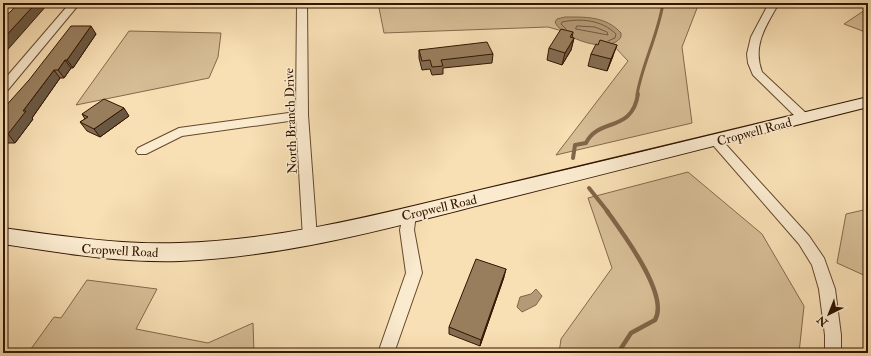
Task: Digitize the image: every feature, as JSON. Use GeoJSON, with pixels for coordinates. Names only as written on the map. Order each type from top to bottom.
{"type":"FeatureCollection","features":[{"type":"Feature","properties":{"kind":"street"},"geometry":{"type":"LineString","coordinates":[[3,88],[75,3]]}},
{"type":"Feature","properties":{"kind":"street","name":"North Branch Drive"},"geometry":{"type":"LineString","coordinates":[[302,3],[302,115],[310,238]]}},
{"type":"Feature","properties":{"kind":"street"},"geometry":{"type":"LineString","coordinates":[[774,3],[754,40],[751,52],[754,65],[758,73],[804,118]]}},
{"type":"Feature","properties":{"kind":"street","name":"Cropwell Road"},"geometry":{"type":"LineString","coordinates":[[3,236],[88,249],[134,252],[229,249],[310,238],[716,141],[868,102]]}},
{"type":"Feature","properties":{"kind":"street"},"geometry":{"type":"LineString","coordinates":[[142,151],[180,132],[302,115]]}},
{"type":"Feature","properties":{"kind":"street"},"geometry":{"type":"LineString","coordinates":[[716,141],[804,240],[820,263],[827,289],[833,335],[833,353]]}},
{"type":"Feature","properties":{"kind":"street"},"geometry":{"type":"LineString","coordinates":[[386,353],[414,273],[407,230],[409,214]]}},
{"type":"Feature","properties":{"kind":"shaded area"},"geometry":{"type":"Polygon","coordinates":[[[378,3],[699,3],[682,47],[692,123],[556,155],[628,61],[613,45],[548,27],[384,33],[378,3]]]}},
{"type":"Feature","properties":{"kind":"shaded area"},"geometry":{"type":"Polygon","coordinates":[[[868,8],[868,33],[844,24],[868,8]]]}},
{"type":"Feature","properties":{"kind":"shaded area"},"geometry":{"type":"Polygon","coordinates":[[[129,31],[221,33],[218,57],[209,78],[76,105],[129,31]]]}},
{"type":"Feature","properties":{"kind":"shaded area"},"geometry":{"type":"Polygon","coordinates":[[[688,172],[762,234],[804,306],[799,353],[559,353],[561,339],[612,268],[588,198],[688,172]]]}},
{"type":"Feature","properties":{"kind":"shaded area"},"geometry":{"type":"Polygon","coordinates":[[[868,209],[868,277],[837,263],[846,214],[868,209]]]}},
{"type":"Feature","properties":{"kind":"shaded area"},"geometry":{"type":"Polygon","coordinates":[[[87,280],[157,289],[136,329],[208,343],[253,323],[254,353],[28,353],[54,317],[61,318],[87,280]]]}},
{"type":"Feature","properties":{"kind":"water"},"geometry":{"type":"Polygon","coordinates":[[[565,17],[602,20],[615,27],[621,33],[621,37],[615,42],[607,45],[586,43],[567,34],[559,28],[555,22],[557,19],[565,17]]]}},
{"type":"Feature","properties":{"kind":"water"},"geometry":{"type":"Polygon","coordinates":[[[536,289],[542,296],[536,305],[522,312],[517,307],[520,297],[531,294],[536,289]]]}},
{"type":"Feature","properties":{"kind":"building"},"geometry":{"type":"Polygon","coordinates":[[[19,3],[36,3],[3,39],[3,19],[19,3]]]}},
{"type":"Feature","properties":{"kind":"building"},"geometry":{"type":"Polygon","coordinates":[[[71,26],[91,26],[67,60],[65,60],[58,70],[54,70],[23,111],[26,111],[8,134],[3,134],[3,109],[29,80],[71,26]]]}},
{"type":"Feature","properties":{"kind":"building"},"geometry":{"type":"Polygon","coordinates":[[[561,29],[573,32],[570,37],[574,38],[565,53],[549,48],[561,29]]]}},
{"type":"Feature","properties":{"kind":"building"},"geometry":{"type":"Polygon","coordinates":[[[600,40],[617,45],[611,59],[591,54],[596,44],[598,45],[600,40]]]}},
{"type":"Feature","properties":{"kind":"building"},"geometry":{"type":"Polygon","coordinates":[[[487,42],[493,54],[441,60],[443,66],[432,67],[430,60],[422,61],[419,50],[487,42]]]}},
{"type":"Feature","properties":{"kind":"building"},"geometry":{"type":"Polygon","coordinates":[[[104,99],[124,108],[94,129],[80,122],[88,117],[82,114],[104,99]]]}},
{"type":"Feature","properties":{"kind":"building"},"geometry":{"type":"Polygon","coordinates":[[[476,259],[506,269],[481,340],[449,327],[476,259]]]}},
{"type":"Feature","properties":{"kind":"waterway"},"geometry":{"type":"LineString","coordinates":[[637,95],[642,72],[658,27],[663,3]]}},
{"type":"Feature","properties":{"kind":"waterway"},"geometry":{"type":"LineString","coordinates":[[573,158],[575,145],[586,143],[592,135],[599,130],[622,120],[629,114],[635,106],[638,94]]}},
{"type":"Feature","properties":{"kind":"waterway"},"geometry":{"type":"LineString","coordinates":[[589,188],[608,212]]}},
{"type":"Feature","properties":{"kind":"waterway"},"geometry":{"type":"LineString","coordinates":[[607,211],[623,233],[642,264],[656,295],[658,309],[655,320],[631,333],[618,353]]}}]}
